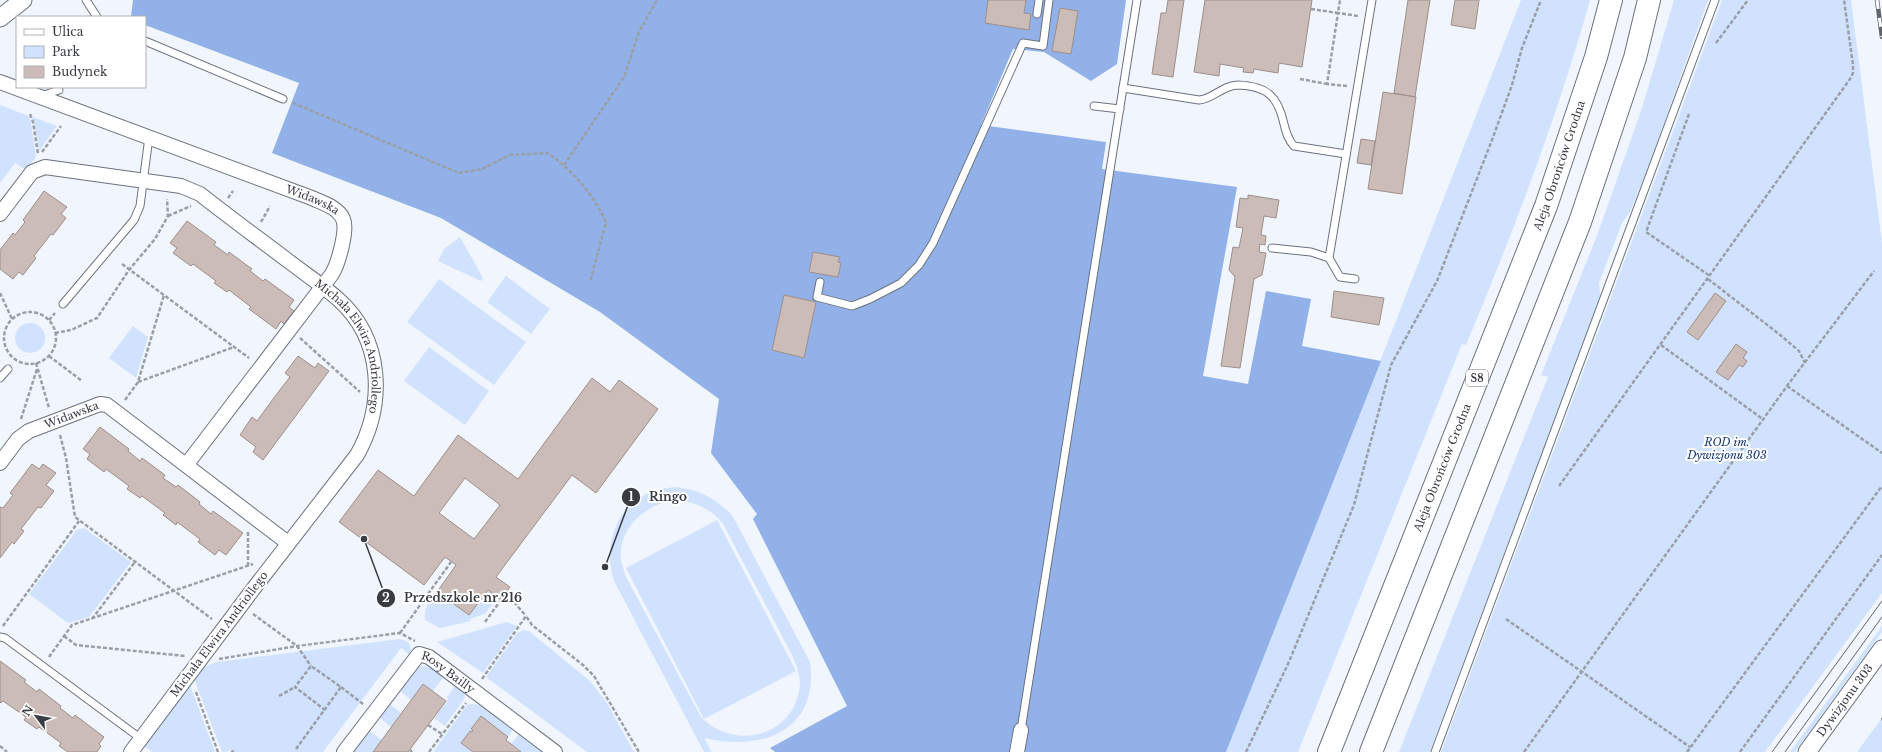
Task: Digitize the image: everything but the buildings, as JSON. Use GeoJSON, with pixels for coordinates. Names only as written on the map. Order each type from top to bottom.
{"type":"FeatureCollection","features":[{"type":"Feature","properties":{"kind":"highway","name":"Aleja Obrońców Grodna"},"geometry":{"type":"LineString","coordinates":[[1329,752],[1546,206],[1596,57],[1611,0]]}},
{"type":"Feature","properties":{"kind":"highway"},"geometry":{"type":"LineString","coordinates":[[1371,752],[1580,222],[1635,58],[1649,0]]}},
{"type":"Feature","properties":{"kind":"street"},"geometry":{"type":"LineString","coordinates":[[0,18],[23,0]]}},
{"type":"Feature","properties":{"kind":"street","name":"Widawska"},"geometry":{"type":"LineString","coordinates":[[0,82],[16,87]]}},
{"type":"Feature","properties":{"kind":"street","name":"Widawska"},"geometry":{"type":"LineString","coordinates":[[18,88],[312,198],[330,206],[343,219],[344,228],[338,265],[323,287],[289,328],[187,464]]}},
{"type":"Feature","properties":{"kind":"street","name":"Michała Elwira Andriollego"},"geometry":{"type":"LineString","coordinates":[[0,214],[32,172],[38,168],[45,167],[143,180],[190,189],[207,199],[339,300],[358,323],[370,346],[377,384],[375,403],[367,434],[357,455],[273,562],[131,752]]}},
{"type":"Feature","properties":{"kind":"street","name":"Widawska"},"geometry":{"type":"LineString","coordinates":[[0,463],[18,439],[29,432],[100,404],[107,405],[187,464],[288,543]]}},
{"type":"Feature","properties":{"kind":"street","name":"Dywizjonu 303"},"geometry":{"type":"LineString","coordinates":[[1807,752],[1882,649]]}},
{"type":"Feature","properties":{"kind":"street","name":"Rosy Bailly"},"geometry":{"type":"LineString","coordinates":[[344,752],[419,654],[429,657],[555,752]]}},
{"type":"Feature","properties":{"kind":"street"},"geometry":{"type":"LineString","coordinates":[[1017,752],[1021,730]]}},
{"type":"Feature","properties":{"kind":"lane"},"geometry":{"type":"LineString","coordinates":[[86,0],[96,16]]}},
{"type":"Feature","properties":{"kind":"lane"},"geometry":{"type":"LineString","coordinates":[[1037,14],[1039,0]]}},
{"type":"Feature","properties":{"kind":"lane"},"geometry":{"type":"LineString","coordinates":[[820,282],[817,297],[852,306],[870,299],[901,283],[919,266],[933,243],[1023,43],[1043,46],[1049,0]]}},
{"type":"Feature","properties":{"kind":"lane"},"geometry":{"type":"LineString","coordinates":[[1021,730],[1137,0]]}},
{"type":"Feature","properties":{"kind":"lane"},"geometry":{"type":"LineString","coordinates":[[1355,279],[1340,277],[1329,258],[1372,0]]}},
{"type":"Feature","properties":{"kind":"lane"},"geometry":{"type":"LineString","coordinates":[[1435,752],[1715,0]]}},
{"type":"Feature","properties":{"kind":"lane"},"geometry":{"type":"LineString","coordinates":[[146,41],[283,99]]}},
{"type":"Feature","properties":{"kind":"lane"},"geometry":{"type":"LineString","coordinates":[[1123,88],[1199,100],[1206,99],[1229,87],[1238,85],[1264,90],[1276,101],[1288,137],[1294,146],[1346,154]]}},
{"type":"Feature","properties":{"kind":"lane"},"geometry":{"type":"LineString","coordinates":[[41,96],[59,90]]}},
{"type":"Feature","properties":{"kind":"lane"},"geometry":{"type":"LineString","coordinates":[[1094,106],[1120,109]]}},
{"type":"Feature","properties":{"kind":"lane"},"geometry":{"type":"LineString","coordinates":[[64,304],[134,220],[140,206],[149,137]]}},
{"type":"Feature","properties":{"kind":"lane"},"geometry":{"type":"LineString","coordinates":[[1272,248],[1311,252],[1329,258]]}},
{"type":"Feature","properties":{"kind":"lane"},"geometry":{"type":"LineString","coordinates":[[0,378],[8,369]]}},
{"type":"Feature","properties":{"kind":"lane"},"geometry":{"type":"LineString","coordinates":[[0,637],[5,638],[140,738]]}},
{"type":"Feature","properties":{"kind":"path"},"geometry":{"type":"LineString","coordinates":[[564,165],[624,77],[639,32],[657,0]]}},
{"type":"Feature","properties":{"kind":"path"},"geometry":{"type":"LineString","coordinates":[[1327,84],[1340,0]]}},
{"type":"Feature","properties":{"kind":"path"},"geometry":{"type":"LineString","coordinates":[[1246,752],[1288,664],[1354,505],[1391,365],[1437,281],[1492,140],[1512,85],[1522,48],[1541,0]]}},
{"type":"Feature","properties":{"kind":"path"},"geometry":{"type":"LineString","coordinates":[[1716,43],[1748,0]]}},
{"type":"Feature","properties":{"kind":"path"},"geometry":{"type":"LineString","coordinates":[[1559,486],[1850,79],[1853,73],[1853,65],[1844,0]]}},
{"type":"Feature","properties":{"kind":"path"},"geometry":{"type":"LineString","coordinates":[[1311,9],[1369,17]]}},
{"type":"Feature","properties":{"kind":"path"},"geometry":{"type":"LineString","coordinates":[[1300,79],[1357,88]]}},
{"type":"Feature","properties":{"kind":"path"},"geometry":{"type":"LineString","coordinates":[[292,103],[459,173],[482,169],[510,155],[548,152],[564,165],[595,200],[606,222],[590,282]]}},
{"type":"Feature","properties":{"kind":"path"},"geometry":{"type":"LineString","coordinates":[[30,114],[33,122],[38,157],[61,126]]}},
{"type":"Feature","properties":{"kind":"path"},"geometry":{"type":"LineString","coordinates":[[1689,114],[1646,232],[1709,278],[1779,334],[1799,352],[1805,363]]}},
{"type":"Feature","properties":{"kind":"path"},"geometry":{"type":"LineString","coordinates":[[56,333],[71,330],[96,318],[129,270],[155,239],[168,216],[167,184]]}},
{"type":"Feature","properties":{"kind":"path"},"geometry":{"type":"LineString","coordinates":[[168,216],[207,199]]}},
{"type":"Feature","properties":{"kind":"path"},"geometry":{"type":"LineString","coordinates":[[122,264],[243,354]]}},
{"type":"Feature","properties":{"kind":"path"},"geometry":{"type":"LineString","coordinates":[[1524,752],[1787,386],[1874,271]]}},
{"type":"Feature","properties":{"kind":"path"},"geometry":{"type":"LineString","coordinates":[[0,293],[12,319]]}},
{"type":"Feature","properties":{"kind":"path"},"geometry":{"type":"LineString","coordinates":[[116,411],[138,382],[164,295]]}},
{"type":"Feature","properties":{"kind":"path"},"geometry":{"type":"LineString","coordinates":[[30,312],[41,314],[49,320],[55,328],[56,333],[54,348],[49,356],[36,363],[30,364],[20,362],[12,356],[5,344],[4,338],[6,328],[12,319],[20,314],[30,312]]}},
{"type":"Feature","properties":{"kind":"path"},"geometry":{"type":"LineString","coordinates":[[289,328],[370,401],[375,403]]}},
{"type":"Feature","properties":{"kind":"path"},"geometry":{"type":"LineString","coordinates":[[0,346],[5,344]]}},
{"type":"Feature","properties":{"kind":"path"},"geometry":{"type":"LineString","coordinates":[[1661,345],[1764,420]]}},
{"type":"Feature","properties":{"kind":"path"},"geometry":{"type":"LineString","coordinates":[[138,382],[234,348]]}},
{"type":"Feature","properties":{"kind":"path"},"geometry":{"type":"LineString","coordinates":[[49,356],[82,381]]}},
{"type":"Feature","properties":{"kind":"path"},"geometry":{"type":"LineString","coordinates":[[36,363],[66,458],[74,517],[224,627]]}},
{"type":"Feature","properties":{"kind":"path"},"geometry":{"type":"LineString","coordinates":[[18,439],[19,424],[37,369]]}},
{"type":"Feature","properties":{"kind":"path"},"geometry":{"type":"LineString","coordinates":[[1787,386],[1882,453]]}},
{"type":"Feature","properties":{"kind":"path"},"geometry":{"type":"LineString","coordinates":[[1687,752],[1882,486]]}},
{"type":"Feature","properties":{"kind":"path"},"geometry":{"type":"LineString","coordinates":[[248,512],[248,583],[254,588]]}},
{"type":"Feature","properties":{"kind":"path"},"geometry":{"type":"LineString","coordinates":[[0,630],[79,521]]}},
{"type":"Feature","properties":{"kind":"path"},"geometry":{"type":"LineString","coordinates":[[1740,752],[1882,555]]}},
{"type":"Feature","properties":{"kind":"path"},"geometry":{"type":"LineString","coordinates":[[43,666],[72,625],[268,558],[273,562]]}},
{"type":"Feature","properties":{"kind":"path"},"geometry":{"type":"LineString","coordinates":[[92,619],[135,562]]}},
{"type":"Feature","properties":{"kind":"path"},"geometry":{"type":"LineString","coordinates":[[400,634],[451,562]]}},
{"type":"Feature","properties":{"kind":"path"},"geometry":{"type":"LineString","coordinates":[[484,622],[506,593],[532,625],[583,665],[594,676],[640,752]]}},
{"type":"Feature","properties":{"kind":"path"},"geometry":{"type":"LineString","coordinates":[[241,605],[297,646],[311,666],[374,712]]}},
{"type":"Feature","properties":{"kind":"path"},"geometry":{"type":"LineString","coordinates":[[429,752],[522,625],[526,616]]}},
{"type":"Feature","properties":{"kind":"path"},"geometry":{"type":"LineString","coordinates":[[1506,619],[1690,747]]}},
{"type":"Feature","properties":{"kind":"path"},"geometry":{"type":"LineString","coordinates":[[64,636],[76,645],[212,660],[297,646],[400,634],[416,641],[419,654]]}},
{"type":"Feature","properties":{"kind":"path"},"geometry":{"type":"LineString","coordinates":[[279,696],[295,687],[311,666]]}},
{"type":"Feature","properties":{"kind":"path"},"geometry":{"type":"LineString","coordinates":[[189,674],[218,752]]}},
{"type":"Feature","properties":{"kind":"path"},"geometry":{"type":"LineString","coordinates":[[295,687],[325,710]]}},
{"type":"Feature","properties":{"kind":"path"},"geometry":{"type":"LineString","coordinates":[[296,750],[341,687]]}},
{"type":"Feature","properties":{"kind":"path"},"geometry":{"type":"LineString","coordinates":[[428,724],[442,734]]}},
{"type":"Feature","properties":{"kind":"path"},"geometry":{"type":"LineString","coordinates":[[0,746],[7,752]]}},
{"type":"Feature","properties":{"kind":"green space"},"geometry":{"type":"Polygon","coordinates":[[[1521,0],[1590,0],[1549,131],[1501,260],[1466,345],[1462,344],[1298,752],[1226,752],[1358,418],[1521,0]]]}},
{"type":"Feature","properties":{"kind":"green space"},"geometry":{"type":"Polygon","coordinates":[[[1674,0],[1708,0],[1649,165],[1630,212],[1622,223],[1599,283],[1600,296],[1430,752],[1399,752],[1548,377],[1541,375],[1598,233],[1642,108],[1674,0]]]}},
{"type":"Feature","properties":{"kind":"green space","name":"ROD im. Dywizjonu 303"},"geometry":{"type":"Polygon","coordinates":[[[1722,0],[1851,0],[1882,243],[1882,593],[1765,752],[1441,752],[1722,0]]]}},
{"type":"Feature","properties":{"kind":"green space"},"geometry":{"type":"Polygon","coordinates":[[[0,105],[29,116],[36,157],[26,170],[15,163],[0,183],[0,105]]]}},
{"type":"Feature","properties":{"kind":"green space"},"geometry":{"type":"Polygon","coordinates":[[[33,117],[57,126],[39,151],[33,117]]]}},
{"type":"Feature","properties":{"kind":"green space"},"geometry":{"type":"Polygon","coordinates":[[[460,237],[483,278],[481,281],[438,261],[444,249],[460,237]]]}},
{"type":"Feature","properties":{"kind":"green space"},"geometry":{"type":"Polygon","coordinates":[[[506,276],[550,309],[531,334],[487,302],[506,276]]]}},
{"type":"Feature","properties":{"kind":"green space"},"geometry":{"type":"Polygon","coordinates":[[[439,279],[526,342],[494,385],[407,322],[439,279]]]}},
{"type":"Feature","properties":{"kind":"green space"},"geometry":{"type":"Polygon","coordinates":[[[30,323],[40,328],[45,338],[40,348],[30,353],[20,348],[15,338],[20,328],[30,323]]]}},
{"type":"Feature","properties":{"kind":"green space"},"geometry":{"type":"Polygon","coordinates":[[[133,326],[148,337],[136,378],[109,358],[133,326]]]}},
{"type":"Feature","properties":{"kind":"green space"},"geometry":{"type":"Polygon","coordinates":[[[429,347],[489,391],[465,425],[404,381],[429,347]]]}},
{"type":"Feature","properties":{"kind":"green space"},"geometry":{"type":"Polygon","coordinates":[[[676,487],[692,490],[713,499],[732,515],[810,662],[811,685],[806,704],[796,719],[783,730],[767,738],[726,742],[704,738],[713,752],[704,752],[614,581],[611,568],[611,543],[614,531],[619,519],[627,509],[636,500],[648,493],[676,487]],[[674,500],[653,507],[636,520],[629,528],[621,548],[621,560],[625,575],[701,717],[715,728],[730,734],[746,736],[762,733],[776,727],[788,716],[796,702],[800,684],[796,665],[723,524],[718,518],[702,507],[674,500]]]}},
{"type":"Feature","properties":{"kind":"green space"},"geometry":{"type":"Polygon","coordinates":[[[717,520],[796,671],[704,719],[626,568],[717,520]]]}},
{"type":"Feature","properties":{"kind":"green space"},"geometry":{"type":"Polygon","coordinates":[[[84,528],[131,562],[89,617],[68,623],[29,594],[77,530],[84,528]]]}},
{"type":"Feature","properties":{"kind":"green space"},"geometry":{"type":"Polygon","coordinates":[[[488,590],[498,597],[485,614],[470,619],[471,621],[440,628],[425,620],[426,608],[437,592],[469,615],[488,590]]]}},
{"type":"Feature","properties":{"kind":"green space"},"geometry":{"type":"Polygon","coordinates":[[[507,622],[517,626],[483,673],[437,642],[507,622]]]}},
{"type":"Feature","properties":{"kind":"green space"},"geometry":{"type":"Polygon","coordinates":[[[1882,626],[1882,632],[1795,752],[1790,752],[1882,626]]]}},
{"type":"Feature","properties":{"kind":"green space"},"geometry":{"type":"Polygon","coordinates":[[[524,630],[529,631],[590,681],[607,703],[634,752],[587,752],[486,677],[517,633],[524,630]]]}},
{"type":"Feature","properties":{"kind":"green space"},"geometry":{"type":"Polygon","coordinates":[[[400,639],[409,644],[411,649],[410,655],[401,648],[323,752],[234,752],[233,749],[222,752],[193,676],[197,670],[217,662],[400,639]]]}},
{"type":"Feature","properties":{"kind":"green space"},"geometry":{"type":"Polygon","coordinates":[[[421,666],[433,668],[443,678],[433,691],[423,684],[411,700],[399,690],[416,669],[421,666]]]}},
{"type":"Feature","properties":{"kind":"green space"},"geometry":{"type":"Polygon","coordinates":[[[190,685],[215,752],[152,752],[142,744],[190,685]]]}},
{"type":"Feature","properties":{"kind":"green space"},"geometry":{"type":"Polygon","coordinates":[[[454,687],[459,687],[464,692],[465,698],[445,726],[434,718],[448,700],[447,698],[454,687]]]}},
{"type":"Feature","properties":{"kind":"green space"},"geometry":{"type":"Polygon","coordinates":[[[388,705],[391,705],[401,713],[391,727],[380,718],[388,705]]]}},
{"type":"Feature","properties":{"kind":"green space"},"geometry":{"type":"Polygon","coordinates":[[[467,705],[482,705],[513,729],[508,737],[481,716],[472,732],[470,731],[461,743],[473,752],[433,752],[467,705]]]}},
{"type":"Feature","properties":{"kind":"green space"},"geometry":{"type":"Polygon","coordinates":[[[1882,718],[1882,752],[1857,752],[1881,719],[1882,718]]]}},
{"type":"Feature","properties":{"kind":"green space"},"geometry":{"type":"Polygon","coordinates":[[[371,732],[382,740],[373,752],[353,752],[367,733],[371,732]]]}},
{"type":"Feature","properties":{"kind":"green space"},"geometry":{"type":"Polygon","coordinates":[[[520,733],[545,752],[521,752],[511,744],[520,733]]]}},
{"type":"Feature","properties":{"kind":"shaded area"},"geometry":{"type":"Polygon","coordinates":[[[133,0],[1126,0],[1117,64],[1091,81],[1044,52],[1013,49],[981,125],[1106,142],[1102,169],[1237,187],[1203,376],[1248,384],[1266,291],[1311,299],[1302,346],[1381,361],[1226,752],[1024,752],[1026,738],[1012,735],[1009,752],[775,752],[770,748],[847,706],[753,519],[757,514],[711,453],[719,399],[600,312],[441,218],[272,153],[299,83],[146,25],[146,16],[131,16],[133,0]]]}},
{"type":"Feature","properties":{"kind":"tram line"},"geometry":{"type":"LineString","coordinates":[[1772,752],[1882,601]]}},
{"type":"Feature","properties":{"kind":"tram line"},"geometry":{"type":"LineString","coordinates":[[1785,752],[1882,617]]}},
{"type":"Feature","properties":{"kind":"railway"},"geometry":{"type":"LineString","coordinates":[[1877,0],[1882,37]]}},
{"type":"Feature","properties":{"kind":"place","name":"Przedszkole nr 216"},"geometry":{"type":"Point","coordinates":[364,539]}},
{"type":"Feature","properties":{"kind":"place","name":"Ringo"},"geometry":{"type":"Point","coordinates":[605,567]}}]}
